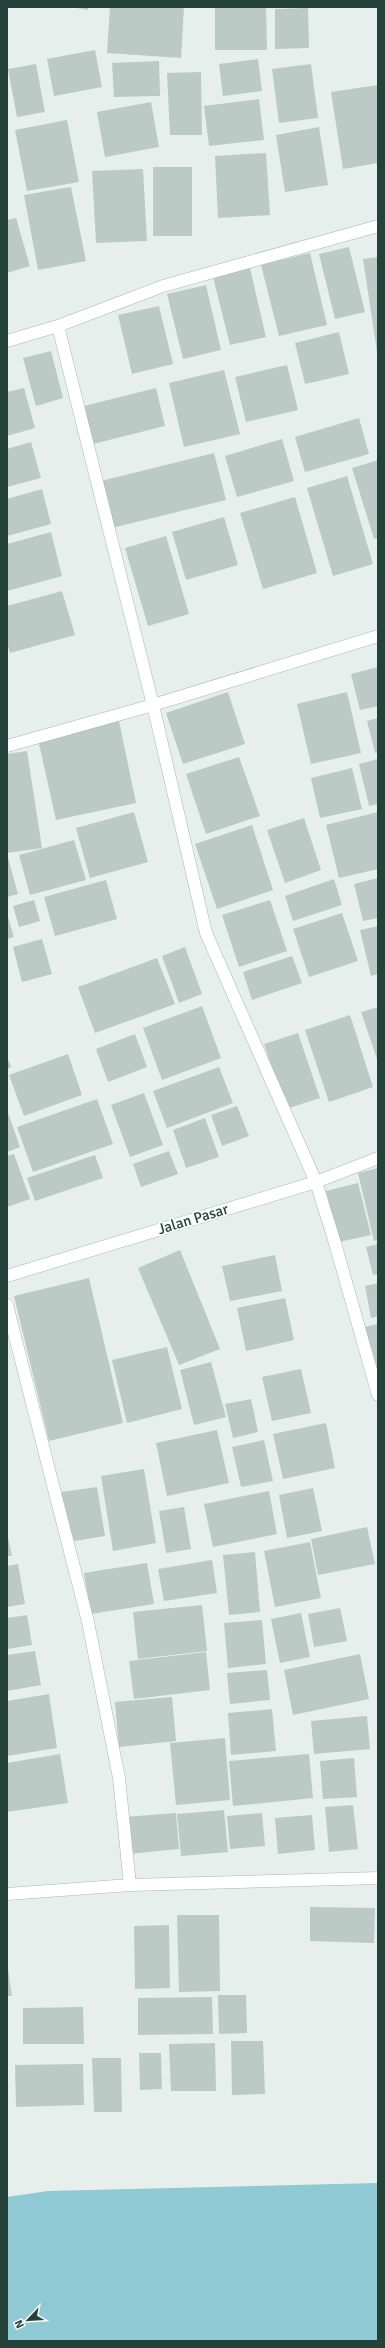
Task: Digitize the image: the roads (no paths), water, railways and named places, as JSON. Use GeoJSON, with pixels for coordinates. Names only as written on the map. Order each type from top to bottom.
{"type":"FeatureCollection","features":[{"type":"Feature","properties":{"kind":"street"},"geometry":{"type":"LineString","coordinates":[[7,341],[58,326],[163,286],[378,226]]}},
{"type":"Feature","properties":{"kind":"street"},"geometry":{"type":"LineString","coordinates":[[58,326],[153,705],[206,933],[316,1182],[378,1395]]}},
{"type":"Feature","properties":{"kind":"street"},"geometry":{"type":"LineString","coordinates":[[7,746],[153,705],[378,636]]}},
{"type":"Feature","properties":{"kind":"street","name":"Jalan Pasar"},"geometry":{"type":"LineString","coordinates":[[7,1276],[316,1182],[378,1158]]}},
{"type":"Feature","properties":{"kind":"street"},"geometry":{"type":"LineString","coordinates":[[7,1305],[88,1622],[119,1778],[130,1885]]}},
{"type":"Feature","properties":{"kind":"street"},"geometry":{"type":"LineString","coordinates":[[7,1894],[130,1885],[378,1878]]}},
{"type":"Feature","properties":{"kind":"water"},"geometry":{"type":"Polygon","coordinates":[[[378,2183],[378,2341],[7,2341],[7,2197],[48,2191],[378,2183]]]}}]}
